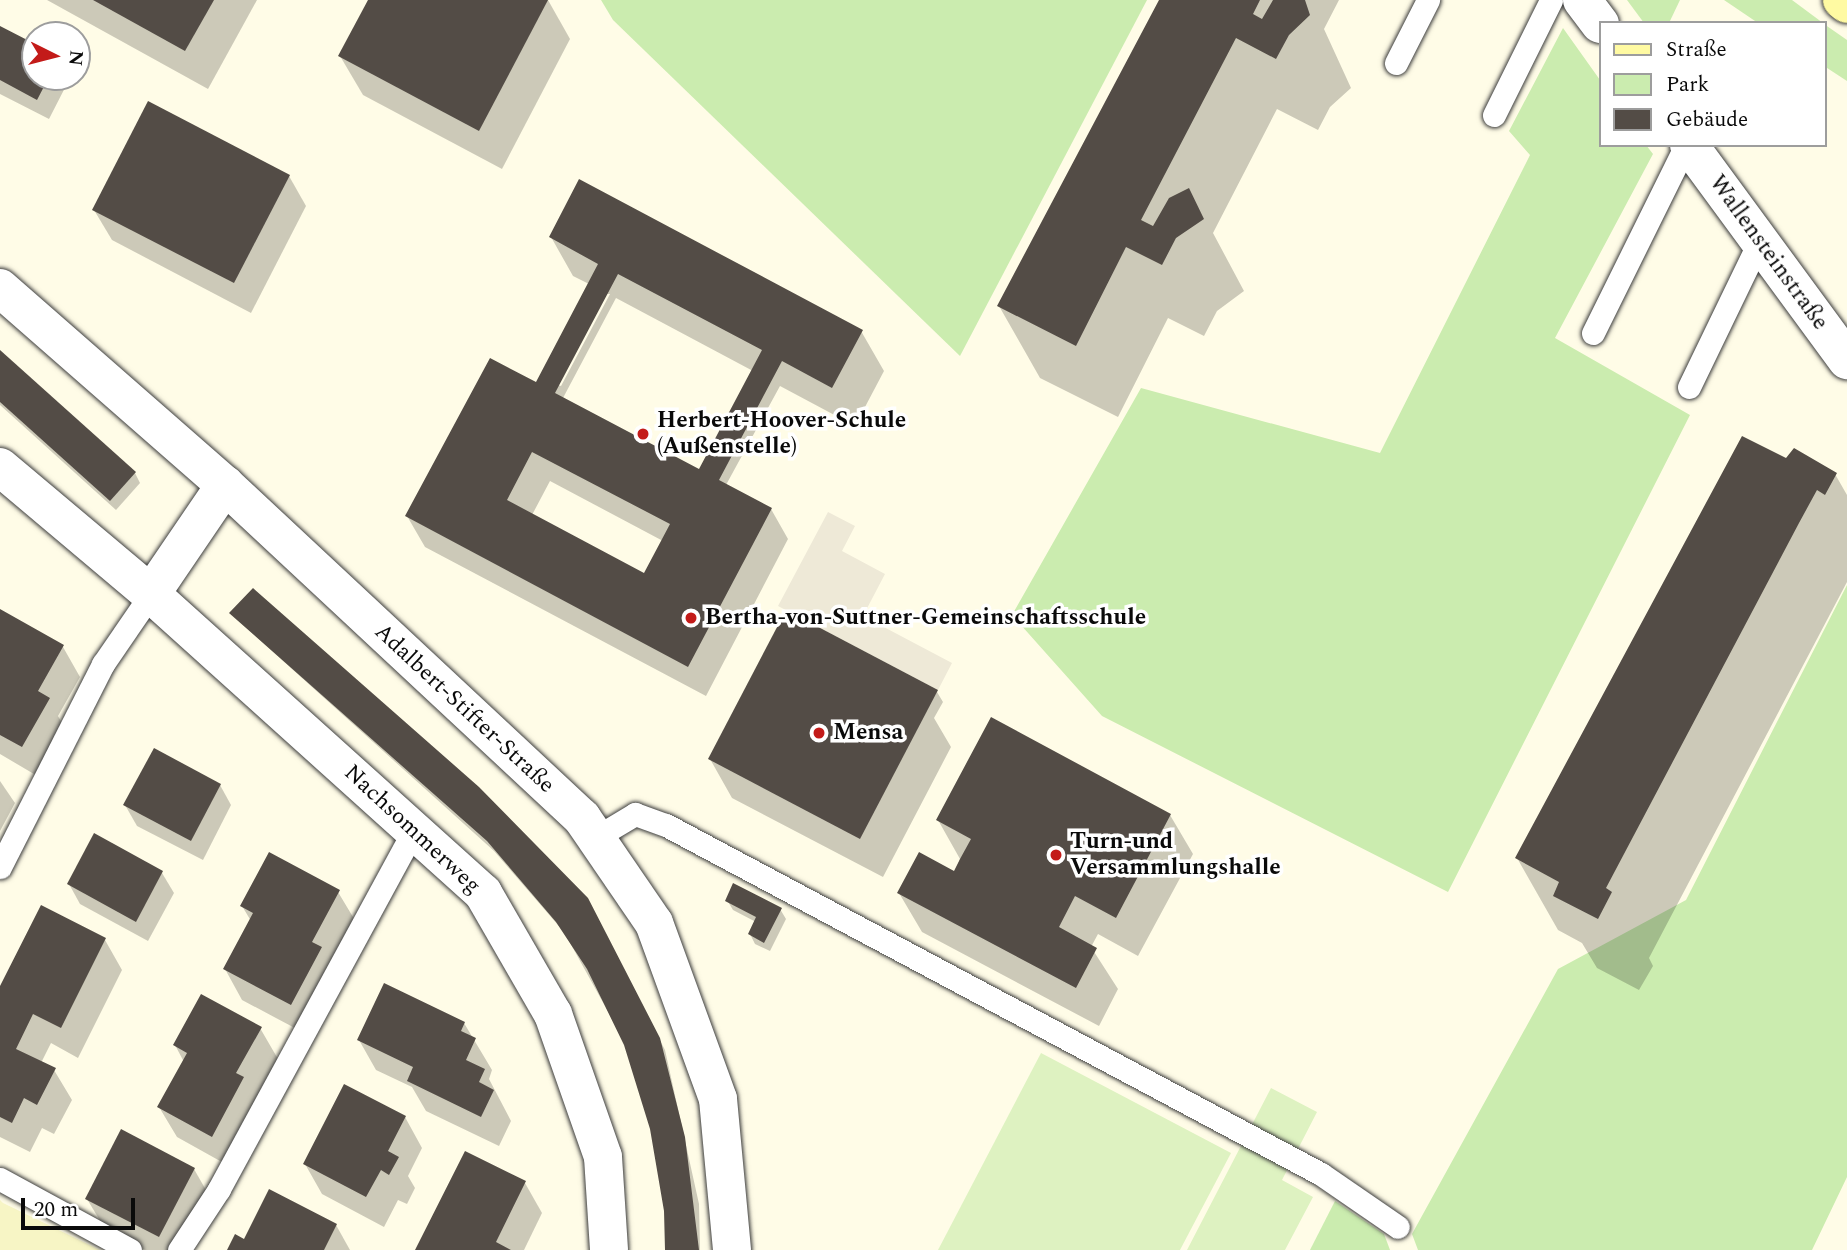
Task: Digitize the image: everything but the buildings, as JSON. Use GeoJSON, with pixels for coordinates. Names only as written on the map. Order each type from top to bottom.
{"type":"FeatureCollection","features":[{"type":"Feature","properties":{"kind":"main road"},"geometry":{"type":"LineString","coordinates":[[1842,0],[1847,4]]}},
{"type":"Feature","properties":{"kind":"street"},"geometry":{"type":"LineString","coordinates":[[1583,0],[1598,21]]}},
{"type":"Feature","properties":{"kind":"street","name":"Wallensteinstraße"},"geometry":{"type":"LineString","coordinates":[[1689,147],[1847,360]]}},
{"type":"Feature","properties":{"kind":"street","name":"Adalbert-Stifter-Straße"},"geometry":{"type":"LineString","coordinates":[[0,288],[225,485],[582,818],[654,923],[718,1099],[732,1250]]}},
{"type":"Feature","properties":{"kind":"street","name":"Nachsommerweg"},"geometry":{"type":"LineString","coordinates":[[0,467],[151,594],[483,893],[553,1014],[603,1157],[609,1250]]}},
{"type":"Feature","properties":{"kind":"street"},"geometry":{"type":"LineString","coordinates":[[151,594],[225,485]]}},
{"type":"Feature","properties":{"kind":"lane"},"geometry":{"type":"LineString","coordinates":[[1396,63],[1428,0]]}},
{"type":"Feature","properties":{"kind":"lane"},"geometry":{"type":"LineString","coordinates":[[1494,115],[1550,0]]}},
{"type":"Feature","properties":{"kind":"lane"},"geometry":{"type":"LineString","coordinates":[[1593,333],[1687,147]]}},
{"type":"Feature","properties":{"kind":"lane"},"geometry":{"type":"LineString","coordinates":[[1689,387],[1759,242]]}},
{"type":"Feature","properties":{"kind":"lane"},"geometry":{"type":"LineString","coordinates":[[0,867],[103,664],[151,594]]}},
{"type":"Feature","properties":{"kind":"lane"},"geometry":{"type":"LineString","coordinates":[[596,838],[635,814],[666,825],[1321,1174],[1398,1227]]}},
{"type":"Feature","properties":{"kind":"lane"},"geometry":{"type":"LineString","coordinates":[[179,1250],[219,1189],[414,830]]}},
{"type":"Feature","properties":{"kind":"lane"},"geometry":{"type":"LineString","coordinates":[[0,1179],[130,1250]]}},
{"type":"Feature","properties":{"kind":"shaded area"},"geometry":{"type":"Polygon","coordinates":[[[828,512],[855,526],[842,551],[885,574],[863,616],[952,663],[938,690],[778,606],[828,512]]]}},
{"type":"Feature","properties":{"kind":"shaded area"},"geometry":{"type":"Polygon","coordinates":[[[0,1200],[3,1203],[100,1250],[0,1250],[0,1200]]]}},
{"type":"Feature","properties":{"kind":"green space"},"geometry":{"type":"Polygon","coordinates":[[[601,0],[1147,0],[960,356],[613,20],[601,0]]]}},
{"type":"Feature","properties":{"kind":"green space"},"geometry":{"type":"Polygon","coordinates":[[[1627,0],[1680,0],[1670,21],[1643,21],[1627,0]]]}},
{"type":"Feature","properties":{"kind":"green space"},"geometry":{"type":"Polygon","coordinates":[[[1724,0],[1792,0],[1820,21],[1755,21],[1724,0]]]}},
{"type":"Feature","properties":{"kind":"green space"},"geometry":{"type":"Polygon","coordinates":[[[1826,25],[1847,40],[1847,81],[1826,67],[1826,25]]]}},
{"type":"Feature","properties":{"kind":"green space"},"geometry":{"type":"Polygon","coordinates":[[[1563,28],[1598,77],[1598,147],[1648,147],[1653,154],[1555,338],[1690,415],[1448,892],[1102,716],[1012,615],[1141,388],[1380,453],[1530,155],[1509,131],[1563,28]]]}},
{"type":"Feature","properties":{"kind":"green space"},"geometry":{"type":"Polygon","coordinates":[[[1847,585],[1847,1177],[1812,1250],[1418,1250],[1412,1234],[1558,969],[1686,900],[1847,585]]]}},
{"type":"Feature","properties":{"kind":"green space"},"geometry":{"type":"Polygon","coordinates":[[[1041,1053],[1231,1153],[1180,1250],[938,1250],[1041,1053]]]}},
{"type":"Feature","properties":{"kind":"green space"},"geometry":{"type":"Polygon","coordinates":[[[1271,1088],[1317,1112],[1282,1180],[1313,1197],[1285,1250],[1187,1250],[1271,1088]]]}},
{"type":"Feature","properties":{"kind":"green space"},"geometry":{"type":"Polygon","coordinates":[[[1335,1201],[1384,1234],[1390,1250],[1310,1250],[1335,1201]]]}},
{"type":"Feature","properties":{"kind":"place","name":"Herbert-Hoover-Schule (Außenstelle)"},"geometry":{"type":"Point","coordinates":[643,434]}},
{"type":"Feature","properties":{"kind":"place","name":"Bertha-von-Suttner-Gemeinschaftsschule"},"geometry":{"type":"Point","coordinates":[691,618]}},
{"type":"Feature","properties":{"kind":"place","name":"Mensa"},"geometry":{"type":"Point","coordinates":[819,733]}},
{"type":"Feature","properties":{"kind":"place","name":"Turn-und Versammlungshalle"},"geometry":{"type":"Point","coordinates":[1056,855]}}]}
